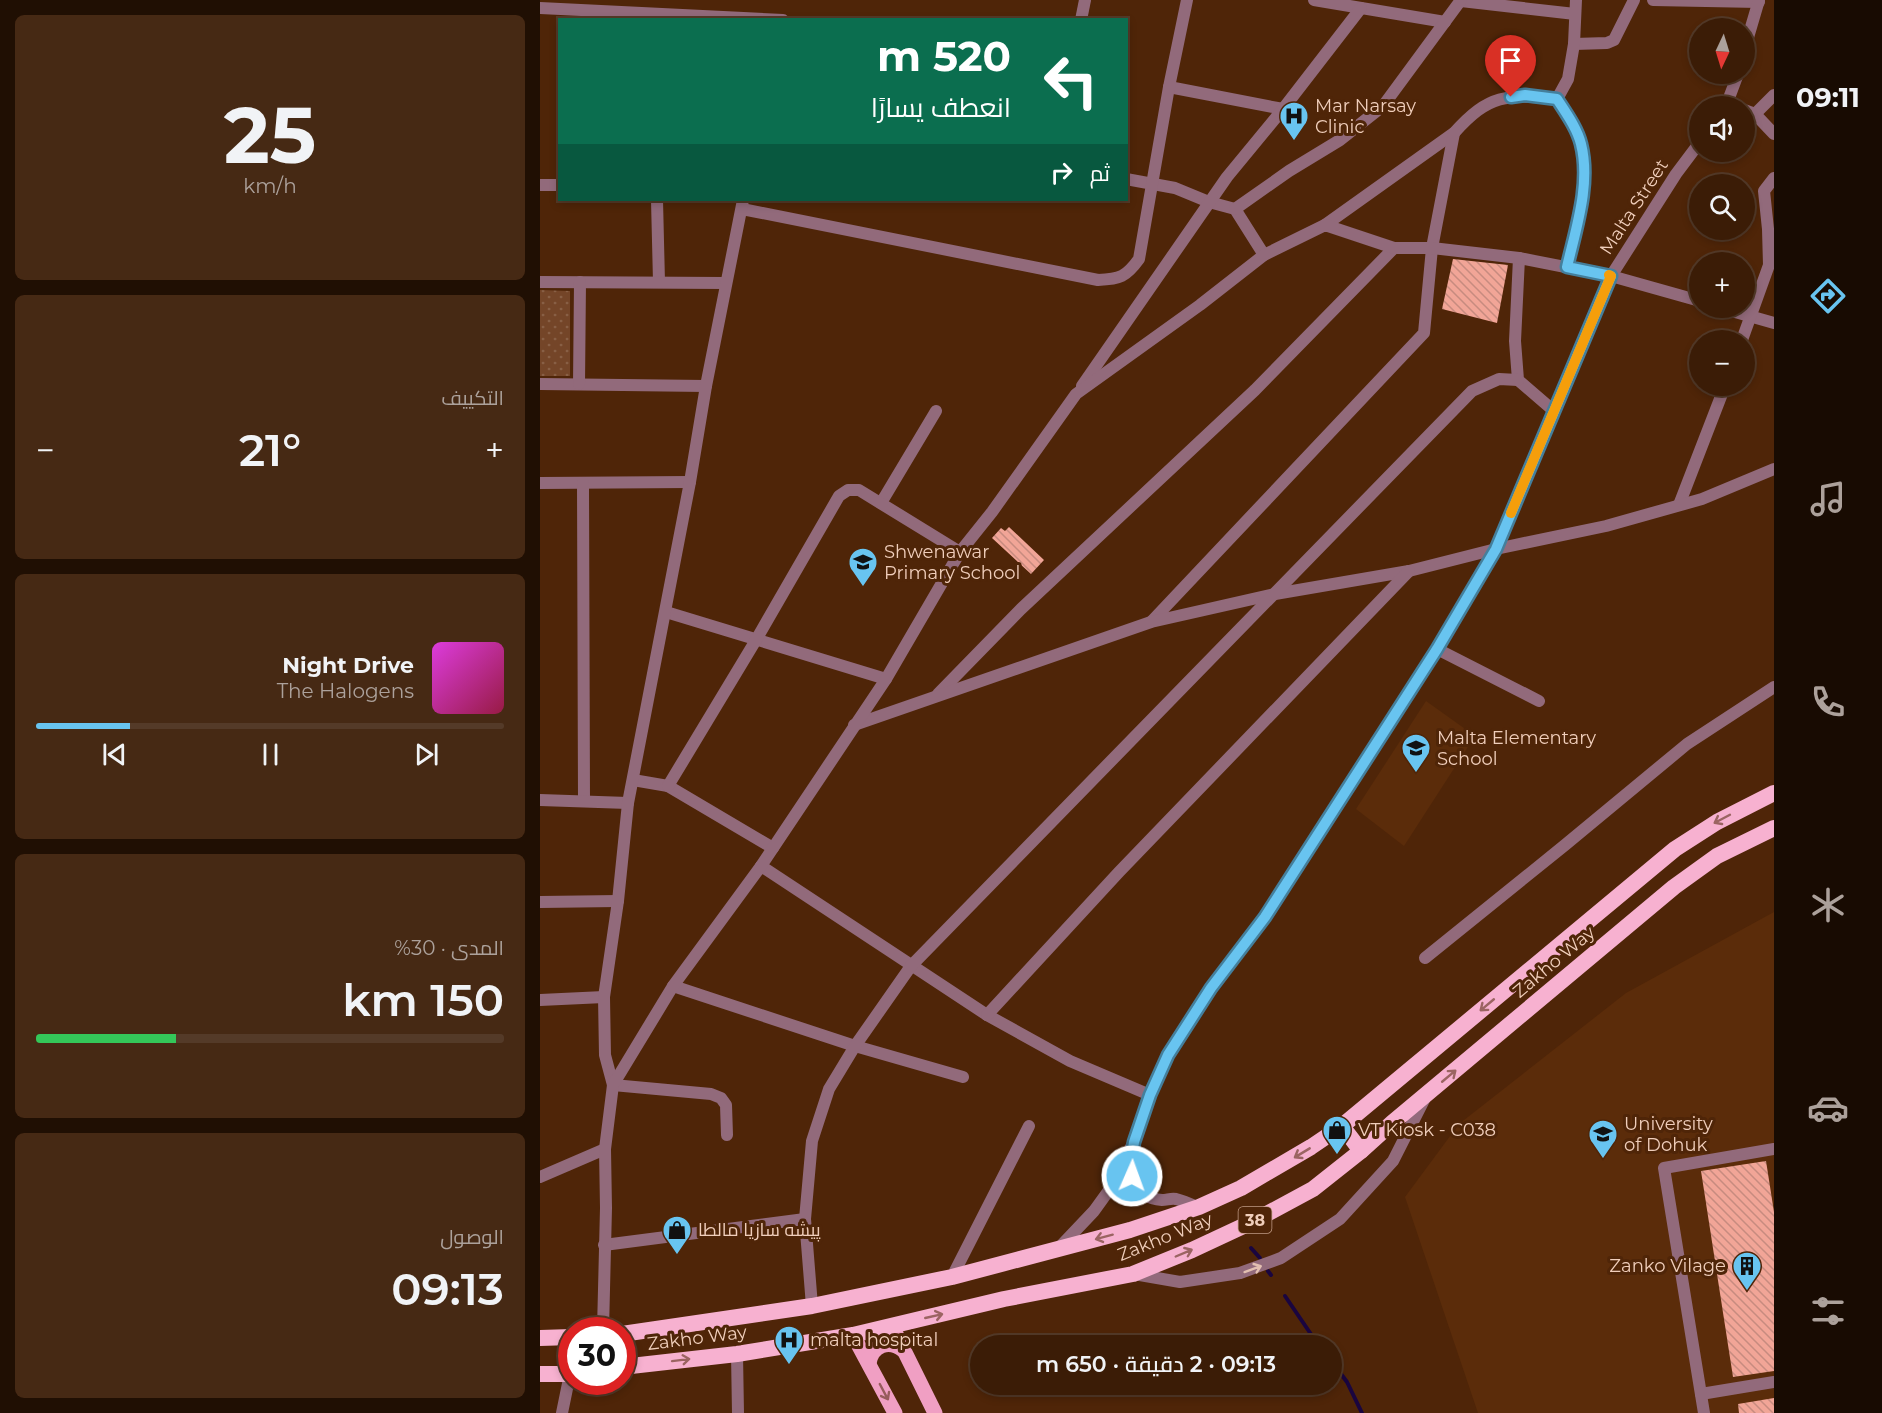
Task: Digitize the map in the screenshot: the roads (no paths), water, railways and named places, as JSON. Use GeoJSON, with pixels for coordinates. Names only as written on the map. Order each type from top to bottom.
{"type":"FeatureCollection","features":[{"type":"Feature","properties":{"kind":"highway","name":"Zakho Way"},"geometry":{"type":"LineString","coordinates":[[636,1332],[812,1306],[951,1277],[1130,1230],[1199,1207],[1241,1188],[1342,1126],[1675,849],[1717,822],[1774,793]]}},
{"type":"Feature","properties":{"kind":"highway","name":"Zakho Way"},"geometry":{"type":"LineString","coordinates":[[636,1365],[737,1354],[853,1335],[1004,1299],[1133,1274],[1252,1222],[1313,1189],[1361,1151],[1674,886],[1717,856],[1774,828]]}},
{"type":"Feature","properties":{"kind":"highway"},"geometry":{"type":"LineString","coordinates":[[1342,1126],[1361,1151]]}},
{"type":"Feature","properties":{"kind":"highway"},"geometry":{"type":"LineString","coordinates":[[540,1338],[558,1337]]}},
{"type":"Feature","properties":{"kind":"highway"},"geometry":{"type":"LineString","coordinates":[[540,1374],[558,1374]]}},
{"type":"Feature","properties":{"kind":"main road"},"geometry":{"type":"LineString","coordinates":[[892,1326],[935,1413]]}},
{"type":"Feature","properties":{"kind":"main road"},"geometry":{"type":"LineString","coordinates":[[853,1335],[895,1413]]}},
{"type":"Feature","properties":{"kind":"main road"},"geometry":{"type":"LineString","coordinates":[[869,1363],[874,1351],[885,1344],[898,1346],[903,1350]]}},
{"type":"Feature","properties":{"kind":"street"},"geometry":{"type":"LineString","coordinates":[[1081,18],[1084,0]]}},
{"type":"Feature","properties":{"kind":"street"},"geometry":{"type":"LineString","coordinates":[[603,1317],[604,1149],[613,1085],[605,1055],[604,997],[618,901],[628,803],[666,612],[706,386],[743,204],[1098,280],[1118,279],[1130,272],[1139,259],[1169,87],[1187,0]]}},
{"type":"Feature","properties":{"kind":"street"},"geometry":{"type":"LineString","coordinates":[[1314,0],[1445,22]]}},
{"type":"Feature","properties":{"kind":"street"},"geometry":{"type":"LineString","coordinates":[[1235,210],[1289,171],[1340,140],[1383,106],[1461,0],[1575,14]]}},
{"type":"Feature","properties":{"kind":"street"},"geometry":{"type":"LineString","coordinates":[[1557,99],[1568,79],[1574,44],[1576,0]]}},
{"type":"Feature","properties":{"kind":"street"},"geometry":{"type":"LineString","coordinates":[[1574,44],[1607,43],[1614,40],[1634,0]]}},
{"type":"Feature","properties":{"kind":"street"},"geometry":{"type":"LineString","coordinates":[[1653,0],[1759,1],[1754,18]]}},
{"type":"Feature","properties":{"kind":"street"},"geometry":{"type":"LineString","coordinates":[[540,8],[576,15],[728,18]]}},
{"type":"Feature","properties":{"kind":"street"},"geometry":{"type":"LineString","coordinates":[[613,1085],[673,986],[761,866],[886,679],[960,552],[992,512],[1077,394],[1227,177],[1361,8]]}},
{"type":"Feature","properties":{"kind":"street"},"geometry":{"type":"LineString","coordinates":[[1169,87],[1283,109]]}},
{"type":"Feature","properties":{"kind":"street"},"geometry":{"type":"LineString","coordinates":[[1077,394],[1200,305],[1264,255],[1325,225],[1454,133],[1472,114],[1497,99],[1525,95],[1557,99]]}},
{"type":"Feature","properties":{"kind":"street"},"geometry":{"type":"LineString","coordinates":[[1755,108],[1774,95]]}},
{"type":"Feature","properties":{"kind":"street"},"geometry":{"type":"LineString","coordinates":[[1557,99],[1580,142],[1584,158],[1583,200],[1567,267]]}},
{"type":"Feature","properties":{"kind":"street"},"geometry":{"type":"LineString","coordinates":[[1755,117],[1774,134]]}},
{"type":"Feature","properties":{"kind":"street"},"geometry":{"type":"LineString","coordinates":[[1151,622],[1424,333],[1432,248],[1454,133]]}},
{"type":"Feature","properties":{"kind":"street","name":"Malta Street"},"geometry":{"type":"LineString","coordinates":[[1057,1250],[1094,1211],[1112,1186],[1134,1142],[1150,1095],[1168,1055],[1211,988],[1265,917],[1437,649],[1496,549],[1611,276],[1689,157]]}},
{"type":"Feature","properties":{"kind":"street"},"geometry":{"type":"LineString","coordinates":[[1755,305],[1769,265],[1764,191],[1774,178]]}},
{"type":"Feature","properties":{"kind":"street"},"geometry":{"type":"LineString","coordinates":[[1128,179],[1175,188],[1235,210],[1264,255]]}},
{"type":"Feature","properties":{"kind":"street"},"geometry":{"type":"LineString","coordinates":[[540,185],[558,185]]}},
{"type":"Feature","properties":{"kind":"street"},"geometry":{"type":"LineString","coordinates":[[657,201],[659,282]]}},
{"type":"Feature","properties":{"kind":"street"},"geometry":{"type":"LineString","coordinates":[[1325,225],[1394,248],[1432,248],[1519,258],[1611,276],[1689,298]]}},
{"type":"Feature","properties":{"kind":"street"},"geometry":{"type":"LineString","coordinates":[[936,696],[1022,609],[1256,390],[1394,248]]}},
{"type":"Feature","properties":{"kind":"street"},"geometry":{"type":"LineString","coordinates":[[1518,380],[1515,341],[1519,258]]}},
{"type":"Feature","properties":{"kind":"street"},"geometry":{"type":"LineString","coordinates":[[540,282],[726,283]]}},
{"type":"Feature","properties":{"kind":"street"},"geometry":{"type":"LineString","coordinates":[[579,384],[580,282]]}},
{"type":"Feature","properties":{"kind":"street"},"geometry":{"type":"LineString","coordinates":[[1755,317],[1774,323]]}},
{"type":"Feature","properties":{"kind":"street"},"geometry":{"type":"LineString","coordinates":[[812,1306],[805,1219],[812,1141],[829,1089],[855,1046],[911,966],[1472,391],[1499,379],[1518,380],[1554,411]]}},
{"type":"Feature","properties":{"kind":"street"},"geometry":{"type":"LineString","coordinates":[[540,384],[706,386]]}},
{"type":"Feature","properties":{"kind":"street"},"geometry":{"type":"LineString","coordinates":[[1679,505],[1721,396]]}},
{"type":"Feature","properties":{"kind":"street"},"geometry":{"type":"LineString","coordinates":[[881,503],[936,411]]}},
{"type":"Feature","properties":{"kind":"street"},"geometry":{"type":"LineString","coordinates":[[854,725],[1151,622],[1275,594],[1409,571],[1496,549],[1606,526],[1702,499],[1774,469]]}},
{"type":"Feature","properties":{"kind":"street"},"geometry":{"type":"LineString","coordinates":[[540,483],[690,482]]}},
{"type":"Feature","properties":{"kind":"street"},"geometry":{"type":"LineString","coordinates":[[583,483],[584,800]]}},
{"type":"Feature","properties":{"kind":"street"},"geometry":{"type":"LineString","coordinates":[[668,786],[839,496],[848,490],[859,490],[960,552]]}},
{"type":"Feature","properties":{"kind":"street"},"geometry":{"type":"LineString","coordinates":[[987,1016],[1127,863],[1409,571]]}},
{"type":"Feature","properties":{"kind":"street"},"geometry":{"type":"LineString","coordinates":[[666,612],[886,679]]}},
{"type":"Feature","properties":{"kind":"street"},"geometry":{"type":"LineString","coordinates":[[1437,649],[1539,701]]}},
{"type":"Feature","properties":{"kind":"street"},"geometry":{"type":"LineString","coordinates":[[1425,958],[1687,744],[1774,687]]}},
{"type":"Feature","properties":{"kind":"street"},"geometry":{"type":"LineString","coordinates":[[633,780],[668,786],[773,848]]}},
{"type":"Feature","properties":{"kind":"street"},"geometry":{"type":"LineString","coordinates":[[540,800],[628,803]]}},
{"type":"Feature","properties":{"kind":"street"},"geometry":{"type":"LineString","coordinates":[[761,866],[987,1016],[1070,1061],[1150,1095]]}},
{"type":"Feature","properties":{"kind":"street"},"geometry":{"type":"LineString","coordinates":[[540,902],[618,901]]}},
{"type":"Feature","properties":{"kind":"street"},"geometry":{"type":"LineString","coordinates":[[673,986],[855,1046],[963,1077]]}},
{"type":"Feature","properties":{"kind":"street"},"geometry":{"type":"LineString","coordinates":[[540,1000],[604,997]]}},
{"type":"Feature","properties":{"kind":"street"},"geometry":{"type":"LineString","coordinates":[[613,1085],[711,1094],[721,1098],[726,1106],[727,1135]]}},
{"type":"Feature","properties":{"kind":"street"},"geometry":{"type":"LineString","coordinates":[[1133,1274],[1180,1282],[1240,1273],[1281,1258],[1340,1219],[1393,1161],[1428,1093]]}},
{"type":"Feature","properties":{"kind":"street"},"geometry":{"type":"LineString","coordinates":[[951,1277],[1029,1126]]}},
{"type":"Feature","properties":{"kind":"street","name":"Malta Street"},"geometry":{"type":"LineString","coordinates":[[1134,1142],[1131,1170],[1137,1187],[1149,1197],[1161,1200],[1174,1199],[1199,1207]]}},
{"type":"Feature","properties":{"kind":"street"},"geometry":{"type":"LineString","coordinates":[[540,1177],[604,1149]]}},
{"type":"Feature","properties":{"kind":"street"},"geometry":{"type":"LineString","coordinates":[[1704,1413],[1664,1168],[1774,1149]]}},
{"type":"Feature","properties":{"kind":"street"},"geometry":{"type":"LineString","coordinates":[[604,1245],[805,1219]]}},
{"type":"Feature","properties":{"kind":"street"},"geometry":{"type":"LineString","coordinates":[[737,1354],[738,1413]]}},
{"type":"Feature","properties":{"kind":"street"},"geometry":{"type":"LineString","coordinates":[[1701,1394],[1774,1382]]}},
{"type":"Feature","properties":{"kind":"street"},"geometry":{"type":"LineString","coordinates":[[562,1413],[566,1395]]}},
{"type":"Feature","properties":{"kind":"waterway"},"geometry":{"type":"LineString","coordinates":[[1251,1248],[1260,1258]]}},
{"type":"Feature","properties":{"kind":"waterway"},"geometry":{"type":"LineString","coordinates":[[1268,1271],[1271,1275]]}},
{"type":"Feature","properties":{"kind":"waterway"},"geometry":{"type":"LineString","coordinates":[[1285,1296],[1312,1335]]}},
{"type":"Feature","properties":{"kind":"waterway"},"geometry":{"type":"LineString","coordinates":[[1342,1375],[1362,1413]]}},
{"type":"Feature","properties":{"kind":"place","name":"Mar Narsay Clinic"},"geometry":{"type":"Point","coordinates":[1294,142]}},
{"type":"Feature","properties":{"kind":"place","name":"Shwenawar Primary School"},"geometry":{"type":"Point","coordinates":[863,588]}},
{"type":"Feature","properties":{"kind":"place","name":"Malta Elementary School"},"geometry":{"type":"Point","coordinates":[1416,774]}},
{"type":"Feature","properties":{"kind":"place","name":"VT Kiosk - C038"},"geometry":{"type":"Point","coordinates":[1337,1156]}},
{"type":"Feature","properties":{"kind":"place","name":"University of Dohuk"},"geometry":{"type":"Point","coordinates":[1603,1160]}},
{"type":"Feature","properties":{"kind":"place","name":"پيشه سازيا مالطا"},"geometry":{"type":"Point","coordinates":[677,1256]}},
{"type":"Feature","properties":{"kind":"place","name":"Zanko Vilage"},"geometry":{"type":"Point","coordinates":[1747,1292]}},
{"type":"Feature","properties":{"kind":"place","name":"malta hospital"},"geometry":{"type":"Point","coordinates":[789,1366]}}]}
